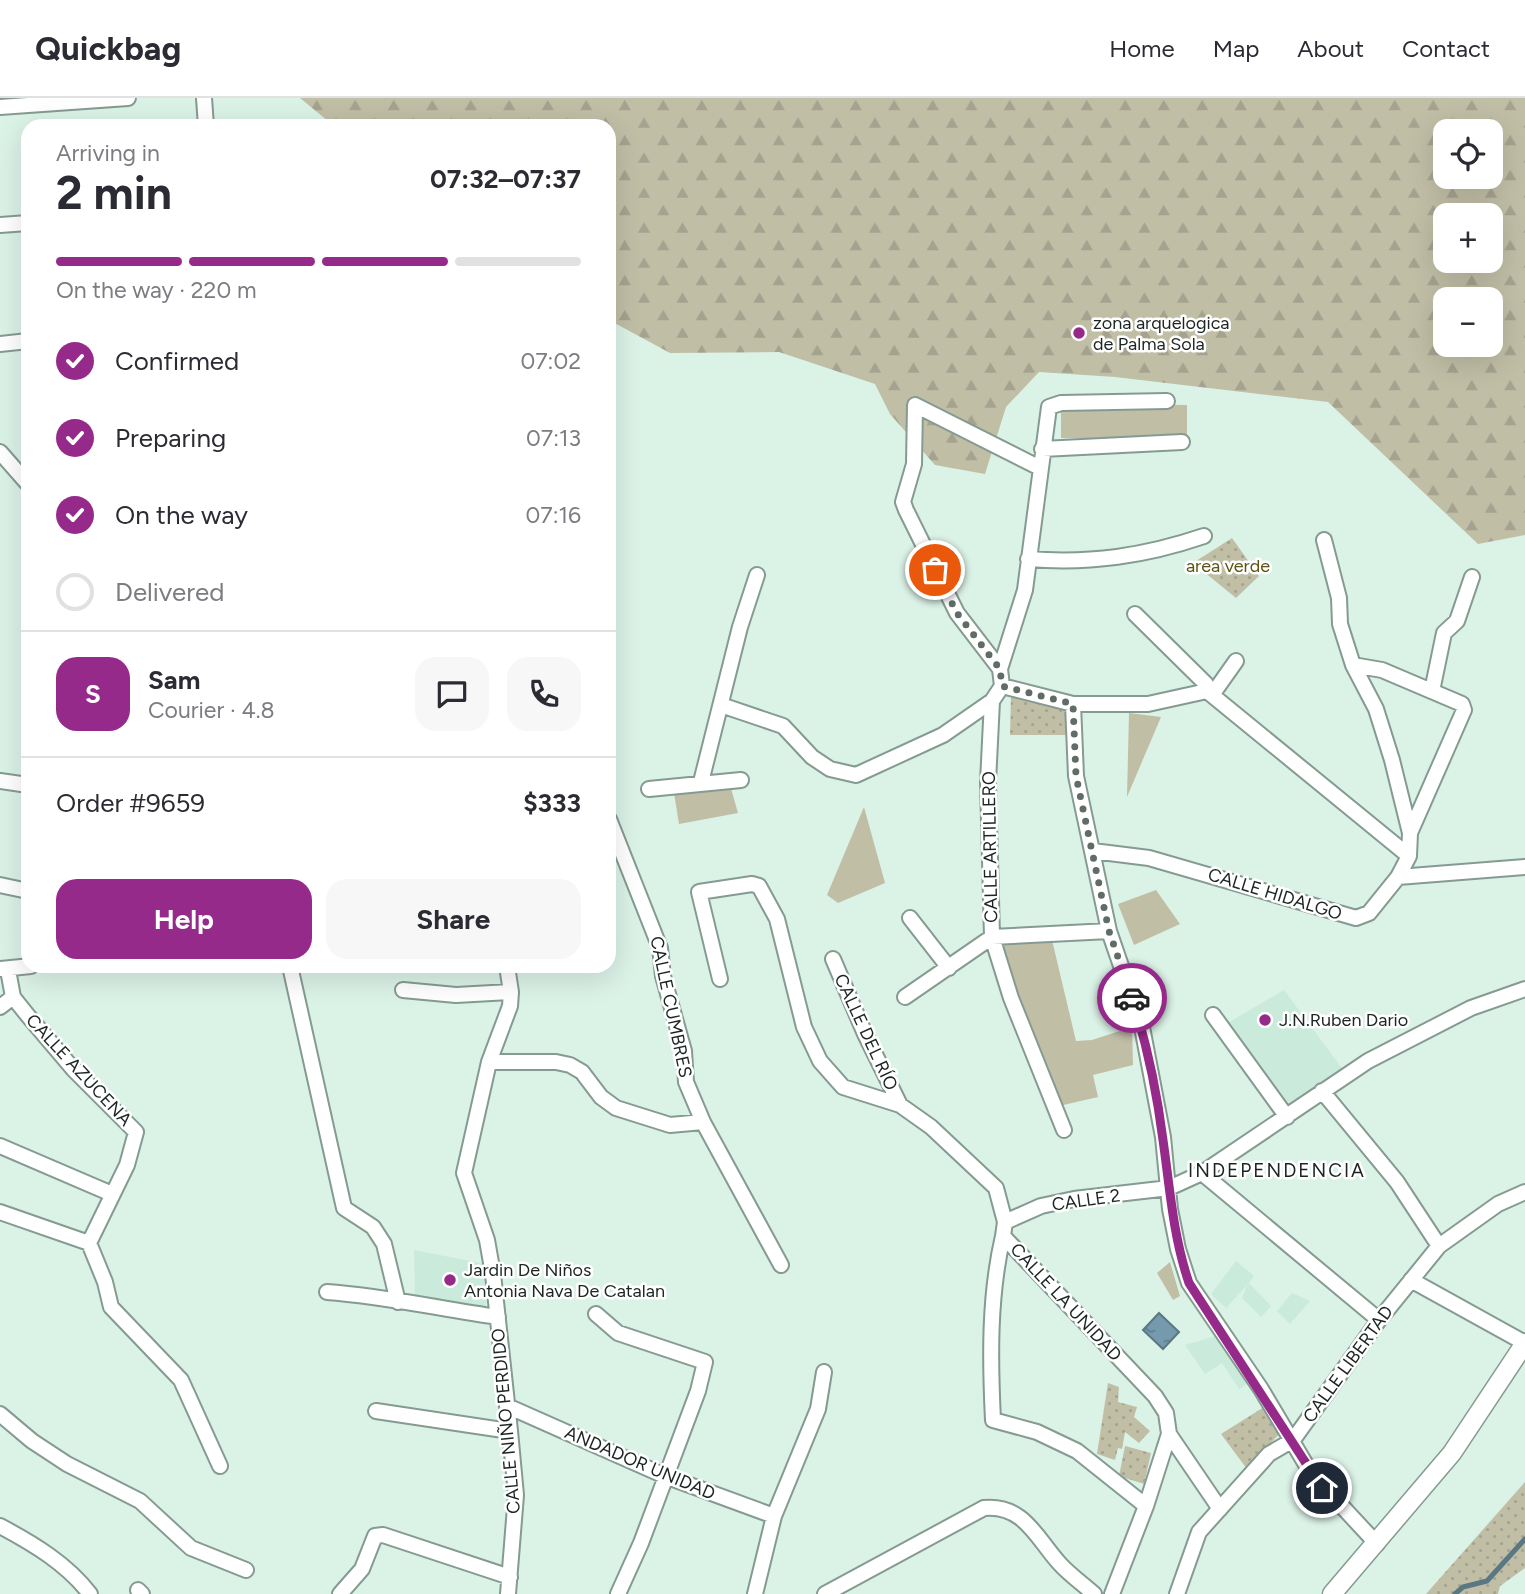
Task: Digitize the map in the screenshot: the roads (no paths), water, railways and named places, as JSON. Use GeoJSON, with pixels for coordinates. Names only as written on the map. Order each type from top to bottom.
{"type":"FeatureCollection","features":[{"type":"Feature","properties":{"kind":"street"},"geometry":{"type":"LineString","coordinates":[[0,107],[128,98]]}},
{"type":"Feature","properties":{"kind":"street"},"geometry":{"type":"LineString","coordinates":[[204,98],[206,119]]}},
{"type":"Feature","properties":{"kind":"street"},"geometry":{"type":"LineString","coordinates":[[0,225],[21,224]]}},
{"type":"Feature","properties":{"kind":"street"},"geometry":{"type":"LineString","coordinates":[[0,344],[21,342]]}},
{"type":"Feature","properties":{"kind":"street"},"geometry":{"type":"LineString","coordinates":[[721,705],[783,726],[812,757],[830,769],[856,775],[943,735],[992,701],[1002,686],[1000,669],[1017,624],[1028,559],[1047,412],[1053,404],[1167,401]]}},
{"type":"Feature","properties":{"kind":"street"},"geometry":{"type":"LineString","coordinates":[[1000,669],[957,613],[903,502],[914,464],[915,405],[1040,468]]}},
{"type":"Feature","properties":{"kind":"street"},"geometry":{"type":"LineString","coordinates":[[1042,449],[1182,442]]}},
{"type":"Feature","properties":{"kind":"street"},"geometry":{"type":"LineString","coordinates":[[0,452],[21,476]]}},
{"type":"Feature","properties":{"kind":"street"},"geometry":{"type":"LineString","coordinates":[[1028,559],[1073,563],[1124,558],[1154,553],[1204,536]]}},
{"type":"Feature","properties":{"kind":"street"},"geometry":{"type":"LineString","coordinates":[[1324,540],[1339,598],[1340,624],[1353,665],[1376,709],[1384,734],[1409,833],[1409,856]]}},
{"type":"Feature","properties":{"kind":"street"},"geometry":{"type":"LineString","coordinates":[[701,782],[757,575]]}},
{"type":"Feature","properties":{"kind":"street"},"geometry":{"type":"LineString","coordinates":[[1432,691],[1444,633],[1457,621],[1472,577]]}},
{"type":"Feature","properties":{"kind":"street"},"geometry":{"type":"LineString","coordinates":[[1135,614],[1206,684],[1209,693],[1409,856]]}},
{"type":"Feature","properties":{"kind":"street"},"geometry":{"type":"LineString","coordinates":[[1002,686],[1073,704],[1148,704],[1209,693],[1236,661]]}},
{"type":"Feature","properties":{"kind":"street"},"geometry":{"type":"LineString","coordinates":[[1353,665],[1382,670],[1462,704],[1464,710],[1409,833]]}},
{"type":"Feature","properties":{"kind":"street","name":"CALLE ARTILLERO"},"geometry":{"type":"LineString","coordinates":[[992,701],[988,782],[992,937],[1012,998],[1064,1130]]}},
{"type":"Feature","properties":{"kind":"street"},"geometry":{"type":"LineString","coordinates":[[1073,704],[1076,776],[1109,931],[1142,1027],[1178,1249],[1189,1283],[1322,1488],[1377,1544]]}},
{"type":"Feature","properties":{"kind":"street"},"geometry":{"type":"LineString","coordinates":[[649,789],[741,780]]}},
{"type":"Feature","properties":{"kind":"street"},"geometry":{"type":"LineString","coordinates":[[0,781],[21,784]]}},
{"type":"Feature","properties":{"kind":"street","name":"CALLE CUMBRES"},"geometry":{"type":"LineString","coordinates":[[616,837],[660,948],[663,976],[684,1051],[686,1082],[703,1122],[781,1265]]}},
{"type":"Feature","properties":{"kind":"street","name":"CALLE HIDALGO"},"geometry":{"type":"LineString","coordinates":[[1093,851],[1176,865],[1356,918],[1369,913],[1398,877],[1409,856]]}},
{"type":"Feature","properties":{"kind":"street"},"geometry":{"type":"LineString","coordinates":[[1398,877],[1525,867]]}},
{"type":"Feature","properties":{"kind":"street","name":"CALLE LA UNIDAD"},"geometry":{"type":"LineString","coordinates":[[720,979],[699,892],[752,884],[759,886],[777,919],[804,1027],[820,1061],[843,1087],[900,1105],[931,1126],[996,1188],[1004,1229],[1155,1396],[1166,1413],[1169,1434],[1220,1509]]}},
{"type":"Feature","properties":{"kind":"street"},"geometry":{"type":"LineString","coordinates":[[0,885],[21,890]]}},
{"type":"Feature","properties":{"kind":"street"},"geometry":{"type":"LineString","coordinates":[[910,918],[949,968]]}},
{"type":"Feature","properties":{"kind":"street"},"geometry":{"type":"LineString","coordinates":[[905,997],[992,937],[1109,931]]}},
{"type":"Feature","properties":{"kind":"street","name":"CALLE DEL RÍO"},"geometry":{"type":"LineString","coordinates":[[832,959],[864,1034],[900,1105]]}},
{"type":"Feature","properties":{"kind":"street","name":"CALLE AZUCENA"},"geometry":{"type":"LineString","coordinates":[[4,970],[13,997],[74,1070],[136,1132],[127,1166],[112,1194]]}},
{"type":"Feature","properties":{"kind":"street"},"geometry":{"type":"LineString","coordinates":[[292,973],[344,1208],[373,1227],[384,1244],[398,1302]]}},
{"type":"Feature","properties":{"kind":"street","name":"CALLE NIÑO PERDIDO"},"geometry":{"type":"LineString","coordinates":[[508,973],[510,1006],[489,1062],[464,1173],[487,1240],[510,1431],[516,1495],[508,1594]]}},
{"type":"Feature","properties":{"kind":"street","name":"CALLE 2"},"geometry":{"type":"LineString","coordinates":[[1004,1229],[1041,1206],[1169,1188],[1202,1173],[1368,1061],[1471,1008],[1525,989]]}},
{"type":"Feature","properties":{"kind":"street"},"geometry":{"type":"LineString","coordinates":[[403,990],[456,995],[511,992]]}},
{"type":"Feature","properties":{"kind":"street"},"geometry":{"type":"LineString","coordinates":[[0,1007],[13,997]]}},
{"type":"Feature","properties":{"kind":"street"},"geometry":{"type":"LineString","coordinates":[[1213,1015],[1287,1117]]}},
{"type":"Feature","properties":{"kind":"street"},"geometry":{"type":"LineString","coordinates":[[489,1062],[556,1062],[570,1065],[582,1072],[601,1097],[616,1108],[670,1125],[703,1122]]}},
{"type":"Feature","properties":{"kind":"street"},"geometry":{"type":"LineString","coordinates":[[1322,1091],[1397,1182],[1439,1246]]}},
{"type":"Feature","properties":{"kind":"street"},"geometry":{"type":"LineString","coordinates":[[0,1146],[112,1194],[89,1243],[105,1282],[111,1307],[181,1380],[219,1466]]}},
{"type":"Feature","properties":{"kind":"street"},"geometry":{"type":"LineString","coordinates":[[1202,1173],[1379,1320]]}},
{"type":"Feature","properties":{"kind":"street","name":"CALLE LIBERTAD"},"geometry":{"type":"LineString","coordinates":[[1177,1594],[1199,1532],[1269,1454],[1293,1440],[1379,1320],[1439,1246],[1498,1205],[1525,1192]]}},
{"type":"Feature","properties":{"kind":"street"},"geometry":{"type":"LineString","coordinates":[[0,1212],[89,1243]]}},
{"type":"Feature","properties":{"kind":"street"},"geometry":{"type":"LineString","coordinates":[[1004,1229],[996,1265],[992,1317],[993,1420],[1037,1432],[1077,1451],[1146,1506]]}},
{"type":"Feature","properties":{"kind":"street"},"geometry":{"type":"LineString","coordinates":[[1332,1594],[1452,1453],[1525,1343],[1411,1280]]}},
{"type":"Feature","properties":{"kind":"street"},"geometry":{"type":"LineString","coordinates":[[327,1292],[375,1295],[398,1302],[498,1317]]}},
{"type":"Feature","properties":{"kind":"street"},"geometry":{"type":"LineString","coordinates":[[596,1314],[618,1333],[705,1362],[698,1391],[618,1594]]}},
{"type":"Feature","properties":{"kind":"street"},"geometry":{"type":"LineString","coordinates":[[755,1594],[774,1516],[818,1409],[824,1372]]}},
{"type":"Feature","properties":{"kind":"street","name":"ANDADOR UNIDAD"},"geometry":{"type":"LineString","coordinates":[[507,1406],[665,1476],[774,1516]]}},
{"type":"Feature","properties":{"kind":"street"},"geometry":{"type":"LineString","coordinates":[[376,1411],[510,1431]]}},
{"type":"Feature","properties":{"kind":"street"},"geometry":{"type":"LineString","coordinates":[[0,1414],[32,1441],[67,1464],[141,1501],[191,1548],[246,1570]]}},
{"type":"Feature","properties":{"kind":"street"},"geometry":{"type":"LineString","coordinates":[[1112,1594],[1146,1506],[1169,1434]]}},
{"type":"Feature","properties":{"kind":"street"},"geometry":{"type":"LineString","coordinates":[[825,1594],[984,1508],[999,1507],[1017,1514],[1031,1527],[1060,1564],[1094,1594]]}},
{"type":"Feature","properties":{"kind":"street"},"geometry":{"type":"LineString","coordinates":[[0,1526],[44,1551],[78,1578],[90,1594]]}},
{"type":"Feature","properties":{"kind":"street"},"geometry":{"type":"LineString","coordinates":[[340,1594],[362,1569],[375,1536],[398,1538],[510,1577]]}},
{"type":"Feature","properties":{"kind":"water"},"geometry":{"type":"Polygon","coordinates":[[[1159,1313],[1179,1332],[1163,1349],[1143,1330],[1159,1313]]]}},
{"type":"Feature","properties":{"kind":"waterway"},"geometry":{"type":"LineString","coordinates":[[1455,1594],[1463,1587],[1487,1581],[1525,1539]]}},
{"type":"Feature","properties":{"kind":"place","name":"zona arquelogica de Palma Sola"},"geometry":{"type":"Point","coordinates":[1079,333]}},
{"type":"Feature","properties":{"kind":"place","name":"J.N.Ruben Dario"},"geometry":{"type":"Point","coordinates":[1265,1020]}},
{"type":"Feature","properties":{"kind":"place","name":"Jardin De Niños Antonia Nava De Catalan"},"geometry":{"type":"Point","coordinates":[450,1280]}},
{"type":"Feature","properties":{"kind":"district","name":"INDEPENDENCIA"},"geometry":{"type":"Point","coordinates":[1277,1170]}},
{"type":"Feature","properties":{"kind":"park label","name":"area verde"},"geometry":{"type":"Point","coordinates":[1228,566]}}]}
